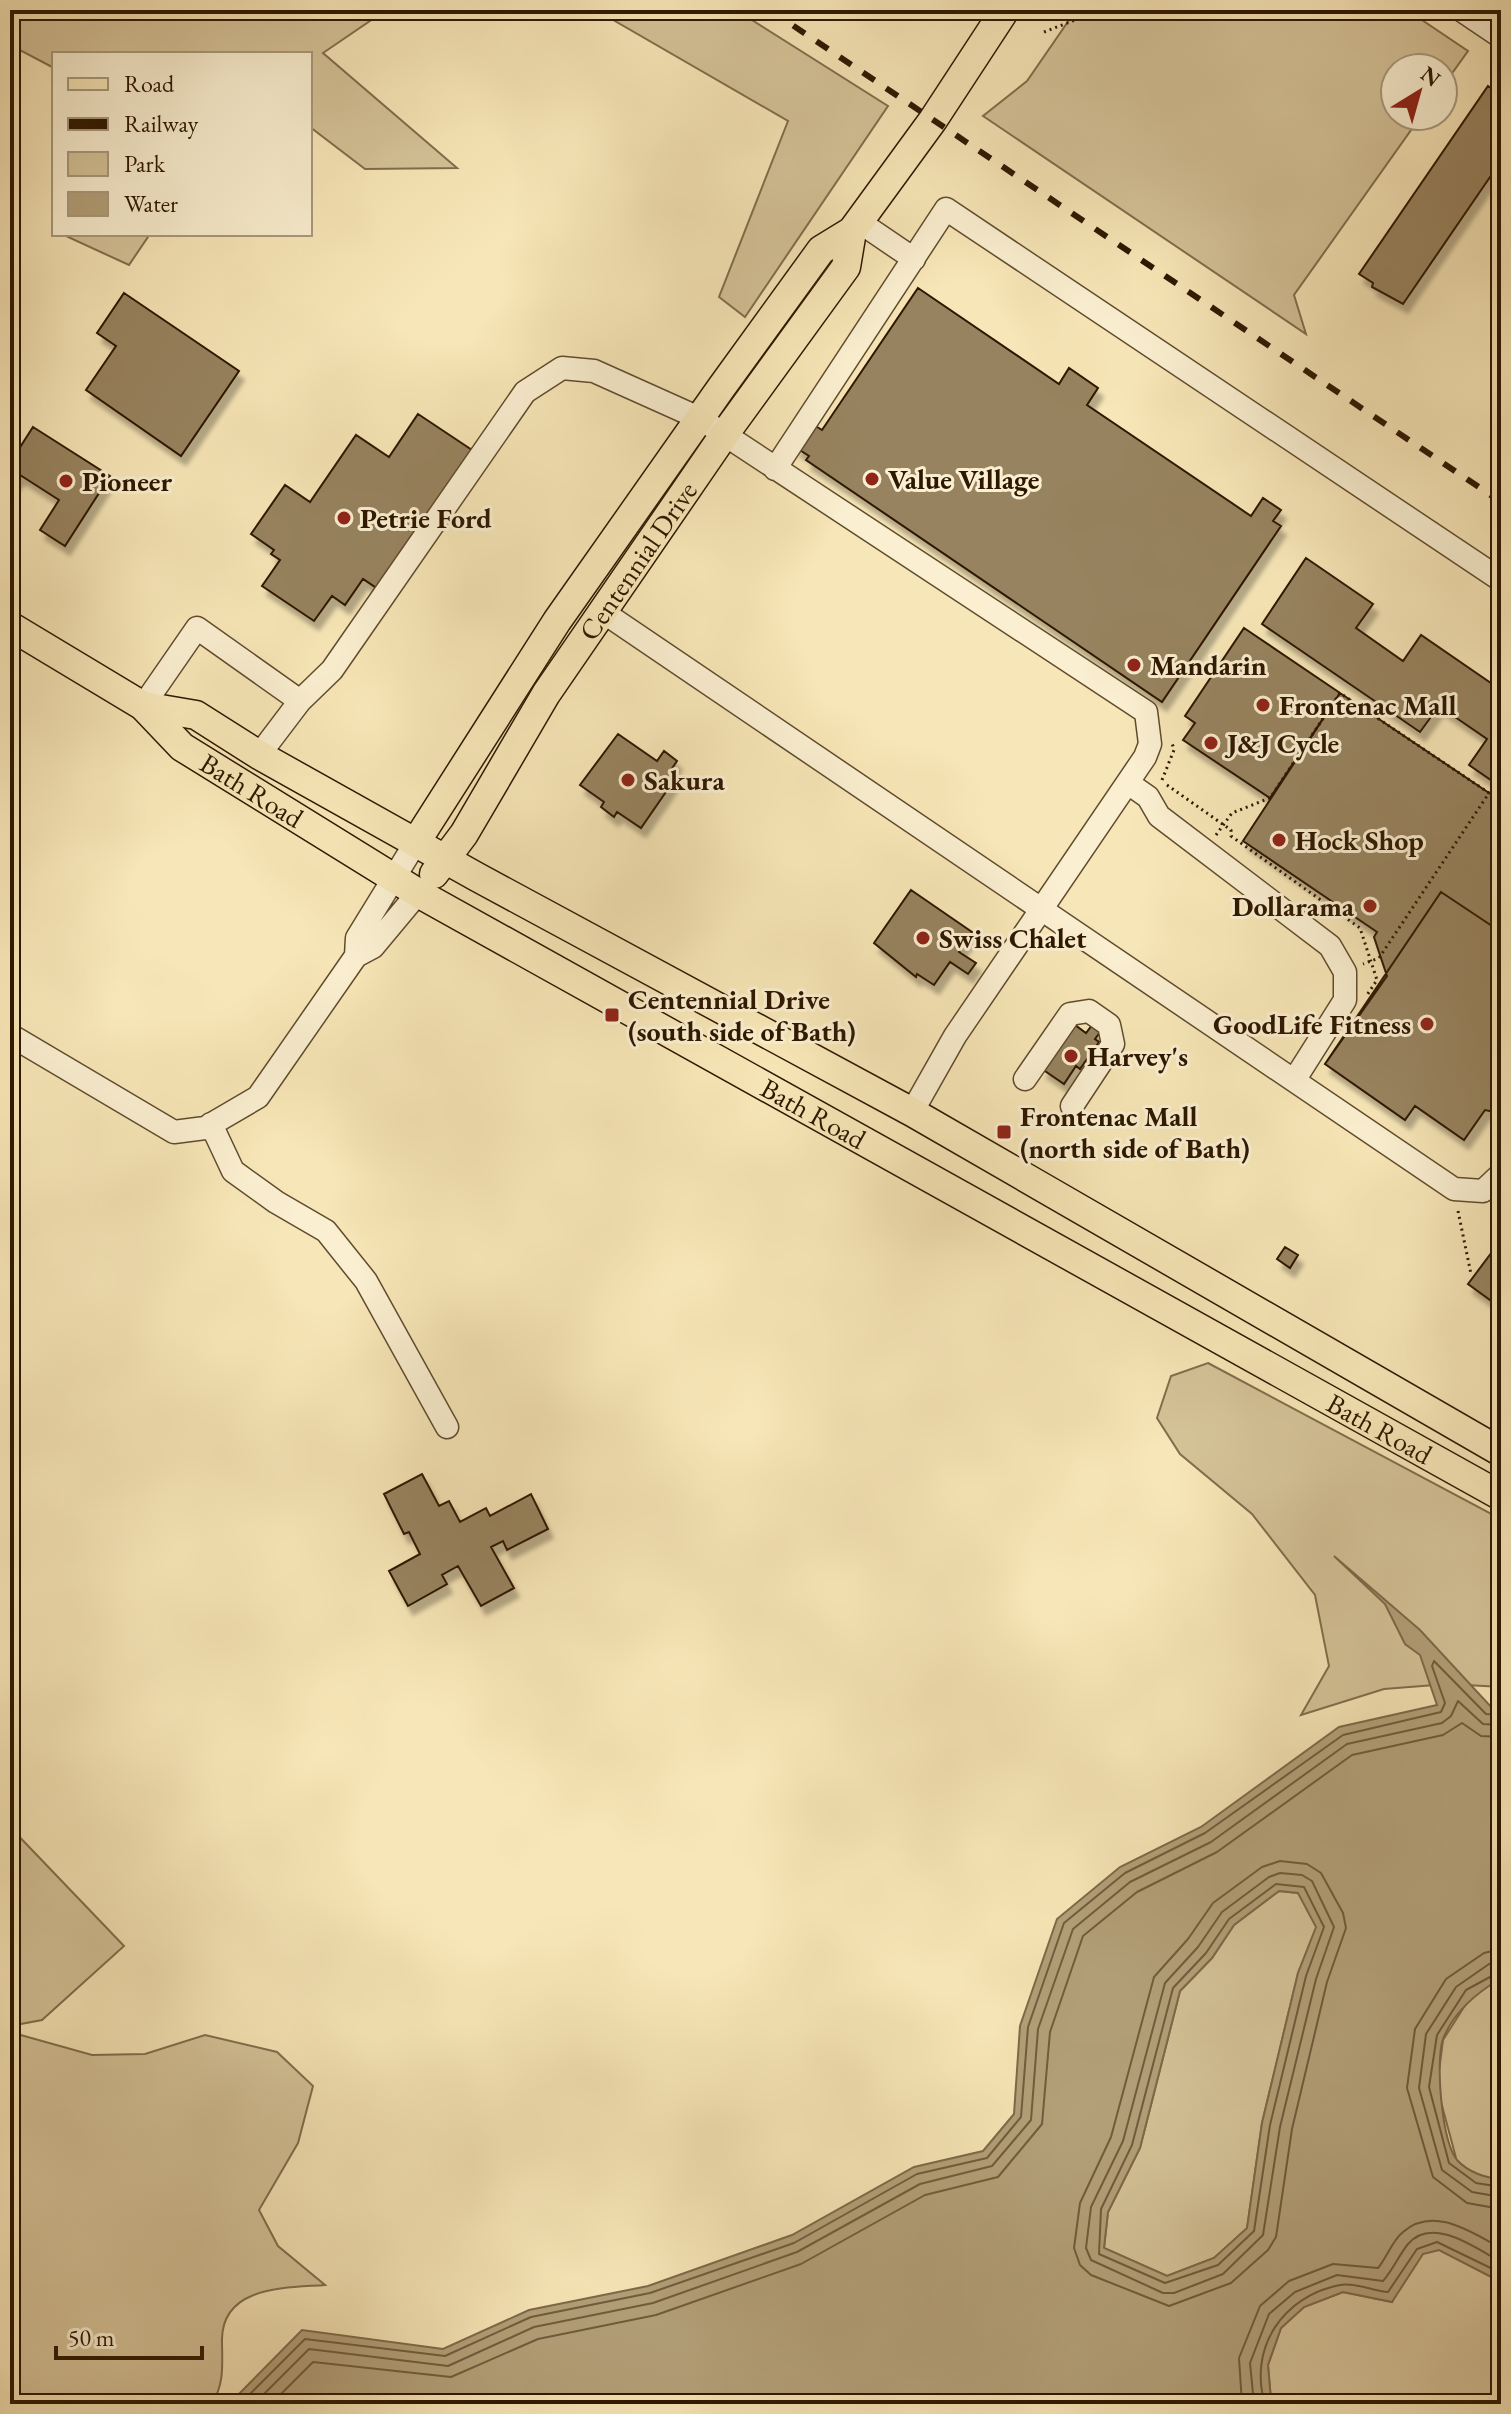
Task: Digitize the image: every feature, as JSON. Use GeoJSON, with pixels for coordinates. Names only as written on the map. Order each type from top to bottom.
{"type":"FeatureCollection","features":[{"type":"Feature","properties":{"kind":"main road","name":"Centennial Drive"},"geometry":{"type":"LineString","coordinates":[[418,893],[446,859],[546,694],[603,612],[821,250],[855,226],[933,120],[1005,10]]}},
{"type":"Feature","properties":{"kind":"main road","name":"Centennial Drive"},"geometry":{"type":"LineString","coordinates":[[416,842],[557,621],[712,427]]}},
{"type":"Feature","properties":{"kind":"main road","name":"Bath Road"},"geometry":{"type":"LineString","coordinates":[[10,626],[143,706],[182,747],[418,893],[1501,1496]]}},
{"type":"Feature","properties":{"kind":"main road","name":"Bath Road"},"geometry":{"type":"LineString","coordinates":[[143,706],[196,715],[259,755],[446,859],[912,1112],[1499,1447]]}},
{"type":"Feature","properties":{"kind":"street"},"geometry":{"type":"LineString","coordinates":[[1461,10],[1501,37]]}},
{"type":"Feature","properties":{"kind":"street"},"geometry":{"type":"LineString","coordinates":[[775,469],[946,209],[1501,580]]}},
{"type":"Feature","properties":{"kind":"street"},"geometry":{"type":"LineString","coordinates":[[855,226],[914,259]]}},
{"type":"Feature","properties":{"kind":"street"},"geometry":{"type":"LineString","coordinates":[[259,755],[300,701],[332,670],[525,392],[562,368],[594,371],[712,427],[1146,712],[1150,744],[1128,783],[955,1036],[912,1112]]}},
{"type":"Feature","properties":{"kind":"street"},"geometry":{"type":"LineString","coordinates":[[603,612],[1454,1189],[1483,1191],[1501,1174]]}},
{"type":"Feature","properties":{"kind":"street"},"geometry":{"type":"LineString","coordinates":[[143,706],[197,628],[300,701]]}},
{"type":"Feature","properties":{"kind":"street"},"geometry":{"type":"LineString","coordinates":[[1128,783],[1148,797],[1159,816],[1330,946],[1345,972],[1345,1000],[1295,1079]]}},
{"type":"Feature","properties":{"kind":"street"},"geometry":{"type":"LineString","coordinates":[[356,956],[357,938],[416,842]]}},
{"type":"Feature","properties":{"kind":"street"},"geometry":{"type":"LineString","coordinates":[[10,1035],[174,1132],[211,1124],[258,1097],[356,956],[373,947],[418,893]]}},
{"type":"Feature","properties":{"kind":"street"},"geometry":{"type":"LineString","coordinates":[[1025,1079],[1070,1014],[1089,1011],[1109,1025],[1113,1044],[1072,1106]]}},
{"type":"Feature","properties":{"kind":"street"},"geometry":{"type":"LineString","coordinates":[[211,1124],[233,1171],[276,1202],[326,1231],[366,1281],[447,1427]]}},
{"type":"Feature","properties":{"kind":"path"},"geometry":{"type":"LineString","coordinates":[[1044,32],[1101,10]]}},
{"type":"Feature","properties":{"kind":"path"},"geometry":{"type":"LineString","coordinates":[[1204,850],[1232,813],[1270,798],[1340,693],[1489,793],[1379,958],[1345,972]]}},
{"type":"Feature","properties":{"kind":"path"},"geometry":{"type":"LineString","coordinates":[[1454,1189],[1471,1274]]}},
{"type":"Feature","properties":{"kind":"green space"},"geometry":{"type":"Polygon","coordinates":[[[10,10],[386,10],[323,53],[457,168],[365,169],[312,129],[312,52],[52,52],[52,67],[10,45],[10,10]]]}},
{"type":"Feature","properties":{"kind":"green space"},"geometry":{"type":"Polygon","coordinates":[[[596,10],[736,10],[888,106],[745,317],[719,297],[788,121],[596,10]]]}},
{"type":"Feature","properties":{"kind":"green space"},"geometry":{"type":"Polygon","coordinates":[[[1076,10],[1407,10],[1468,51],[1459,64],[1459,52],[1379,52],[1379,132],[1410,132],[1294,295],[1306,334],[983,116],[1027,81],[1076,10]]]}},
{"type":"Feature","properties":{"kind":"green space"},"geometry":{"type":"Polygon","coordinates":[[[69,236],[149,236],[129,265],[69,236]]]}},
{"type":"Feature","properties":{"kind":"green space"},"geometry":{"type":"Polygon","coordinates":[[[1208,1363],[1501,1519],[1501,1687],[1448,1684],[1384,1689],[1301,1715],[1329,1666],[1315,1595],[1252,1514],[1180,1454],[1157,1418],[1171,1376],[1208,1363]]]}},
{"type":"Feature","properties":{"kind":"green space"},"geometry":{"type":"Polygon","coordinates":[[[10,1827],[124,1946],[42,2020],[10,2026],[10,1827]]]}},
{"type":"Feature","properties":{"kind":"green space"},"geometry":{"type":"Polygon","coordinates":[[[1279,1891],[1298,1893],[1317,1926],[1298,1973],[1262,2123],[1247,2229],[1214,2258],[1167,2276],[1104,2248],[1108,2212],[1140,2148],[1180,1991],[1212,1958],[1234,1925],[1279,1891]]]}},
{"type":"Feature","properties":{"kind":"green space"},"geometry":{"type":"Polygon","coordinates":[[[1501,1978],[1501,2404],[1280,2404],[1271,2400],[1268,2365],[1281,2328],[1304,2307],[1343,2292],[1392,2302],[1456,2158],[1437,2087],[1443,2040],[1471,1996],[1501,1978]]]}},
{"type":"Feature","properties":{"kind":"green space"},"geometry":{"type":"Polygon","coordinates":[[[10,2032],[92,2055],[145,2054],[205,2035],[277,2052],[313,2086],[298,2143],[259,2210],[278,2246],[325,2285],[260,2293],[233,2308],[225,2321],[221,2380],[212,2404],[10,2404],[10,2032]]]}},
{"type":"Feature","properties":{"kind":"water"},"geometry":{"type":"Polygon","coordinates":[[[1334,1556],[1420,1630],[1492,1708],[1501,1707],[1501,1978],[1475,1997],[1453,2020],[1443,2039],[1440,2065],[1444,2120],[1457,2160],[1483,2176],[1501,2180],[1501,2282],[1439,2250],[1423,2254],[1392,2302],[1343,2292],[1304,2307],[1281,2328],[1268,2365],[1271,2400],[1280,2404],[229,2404],[302,2330],[443,2349],[529,2310],[648,2286],[792,2235],[914,2167],[983,2151],[1014,2114],[1020,2026],[1057,1919],[1120,1867],[1201,1827],[1339,1727],[1437,1705],[1420,1655],[1405,1644],[1385,1604],[1334,1556]],[[1279,1891],[1234,1925],[1212,1958],[1180,1991],[1140,2148],[1108,2212],[1104,2248],[1167,2276],[1214,2258],[1247,2228],[1262,2123],[1298,1973],[1316,1927],[1298,1893],[1279,1891]]]}},
{"type":"Feature","properties":{"kind":"building"},"geometry":{"type":"Polygon","coordinates":[[[1488,86],[1501,95],[1501,161],[1403,304],[1372,287],[1373,283],[1359,274],[1488,86]]]}},
{"type":"Feature","properties":{"kind":"building"},"geometry":{"type":"Polygon","coordinates":[[[918,288],[1059,384],[1069,368],[1098,388],[1087,405],[1251,516],[1263,498],[1281,510],[1273,521],[1281,526],[1162,702],[806,460],[809,456],[795,447],[811,423],[822,430],[918,288]]]}},
{"type":"Feature","properties":{"kind":"building"},"geometry":{"type":"Polygon","coordinates":[[[124,293],[239,371],[181,456],[86,390],[116,346],[97,333],[124,293]]]}},
{"type":"Feature","properties":{"kind":"building","name":"Petrie Ford"},"geometry":{"type":"Polygon","coordinates":[[[418,414],[472,450],[378,589],[363,579],[345,605],[332,596],[314,621],[262,586],[280,560],[271,554],[274,550],[251,534],[285,485],[310,502],[356,435],[389,457],[418,414]]]}},
{"type":"Feature","properties":{"kind":"building"},"geometry":{"type":"Polygon","coordinates":[[[33,427],[110,476],[65,546],[40,530],[59,500],[20,475],[10,486],[10,463],[33,427]]]}},
{"type":"Feature","properties":{"kind":"building"},"geometry":{"type":"Polygon","coordinates":[[[1306,558],[1373,604],[1356,628],[1403,661],[1421,635],[1501,690],[1501,787],[1469,765],[1487,739],[1439,706],[1420,732],[1262,624],[1306,558]]]}},
{"type":"Feature","properties":{"kind":"building","name":"Frontenac Mall"},"geometry":{"type":"Polygon","coordinates":[[[1244,628],[1340,693],[1270,798],[1183,740],[1195,723],[1185,716],[1244,628]]]}},
{"type":"Feature","properties":{"kind":"building","name":"Frontenac Mall"},"geometry":{"type":"Polygon","coordinates":[[[1340,693],[1501,801],[1499,1113],[1485,1110],[1464,1140],[1415,1106],[1405,1120],[1325,1064],[1387,976],[1374,937],[1377,932],[1243,841],[1340,693]]]}},
{"type":"Feature","properties":{"kind":"building","name":"Sakura"},"geometry":{"type":"Polygon","coordinates":[[[618,734],[657,761],[664,751],[677,761],[671,770],[676,774],[668,789],[641,828],[617,812],[614,817],[601,807],[604,802],[580,785],[618,734]]]}},
{"type":"Feature","properties":{"kind":"building","name":"Swiss Chalet"},"geometry":{"type":"Polygon","coordinates":[[[911,890],[972,932],[959,952],[976,963],[968,974],[950,962],[934,985],[917,974],[916,977],[874,943],[911,890]]]}},
{"type":"Feature","properties":{"kind":"building"},"geometry":{"type":"Polygon","coordinates":[[[1441,892],[1501,932],[1499,1113],[1485,1110],[1464,1140],[1415,1106],[1405,1120],[1325,1064],[1441,892]]]}},
{"type":"Feature","properties":{"kind":"building","name":"Harvey's"},"geometry":{"type":"Polygon","coordinates":[[[1095,1021],[1104,1027],[1095,1039],[1099,1042],[1080,1069],[1076,1066],[1064,1084],[1042,1069],[1071,1022],[1086,1033],[1095,1021]]]}},
{"type":"Feature","properties":{"kind":"building"},"geometry":{"type":"Polygon","coordinates":[[[1501,1240],[1501,1308],[1468,1284],[1501,1240]]]}},
{"type":"Feature","properties":{"kind":"building"},"geometry":{"type":"Polygon","coordinates":[[[1285,1247],[1298,1255],[1290,1268],[1277,1259],[1285,1247]]]}},
{"type":"Feature","properties":{"kind":"building"},"geometry":{"type":"Polygon","coordinates":[[[422,1474],[439,1506],[449,1501],[460,1522],[486,1508],[490,1516],[531,1494],[548,1529],[507,1550],[503,1541],[491,1547],[514,1588],[481,1606],[458,1566],[442,1575],[447,1584],[408,1606],[389,1571],[420,1554],[409,1532],[404,1534],[384,1494],[422,1474]]]}},
{"type":"Feature","properties":{"kind":"railway"},"geometry":{"type":"LineString","coordinates":[[770,10],[1501,502]]}},
{"type":"Feature","properties":{"kind":"place","name":"Value Village"},"geometry":{"type":"Point","coordinates":[872,479]}},
{"type":"Feature","properties":{"kind":"place","name":"Pioneer"},"geometry":{"type":"Point","coordinates":[66,481]}},
{"type":"Feature","properties":{"kind":"place","name":"Petrie Ford"},"geometry":{"type":"Point","coordinates":[344,518]}},
{"type":"Feature","properties":{"kind":"place","name":"Mandarin"},"geometry":{"type":"Point","coordinates":[1134,665]}},
{"type":"Feature","properties":{"kind":"place","name":"Frontenac Mall"},"geometry":{"type":"Point","coordinates":[1263,705]}},
{"type":"Feature","properties":{"kind":"place","name":"J&J Cycle"},"geometry":{"type":"Point","coordinates":[1211,743]}},
{"type":"Feature","properties":{"kind":"place","name":"Sakura"},"geometry":{"type":"Point","coordinates":[628,780]}},
{"type":"Feature","properties":{"kind":"place","name":"Hock Shop"},"geometry":{"type":"Point","coordinates":[1279,840]}},
{"type":"Feature","properties":{"kind":"place","name":"Dollarama"},"geometry":{"type":"Point","coordinates":[1370,906]}},
{"type":"Feature","properties":{"kind":"place","name":"Swiss Chalet"},"geometry":{"type":"Point","coordinates":[923,938]}},
{"type":"Feature","properties":{"kind":"place","name":"Centennial Drive (south side of Bath)"},"geometry":{"type":"Point","coordinates":[612,1015]}},
{"type":"Feature","properties":{"kind":"place","name":"GoodLife Fitness"},"geometry":{"type":"Point","coordinates":[1427,1024]}},
{"type":"Feature","properties":{"kind":"place","name":"Harvey's"},"geometry":{"type":"Point","coordinates":[1071,1056]}},
{"type":"Feature","properties":{"kind":"place","name":"Frontenac Mall (north side of Bath)"},"geometry":{"type":"Point","coordinates":[1004,1132]}}]}
